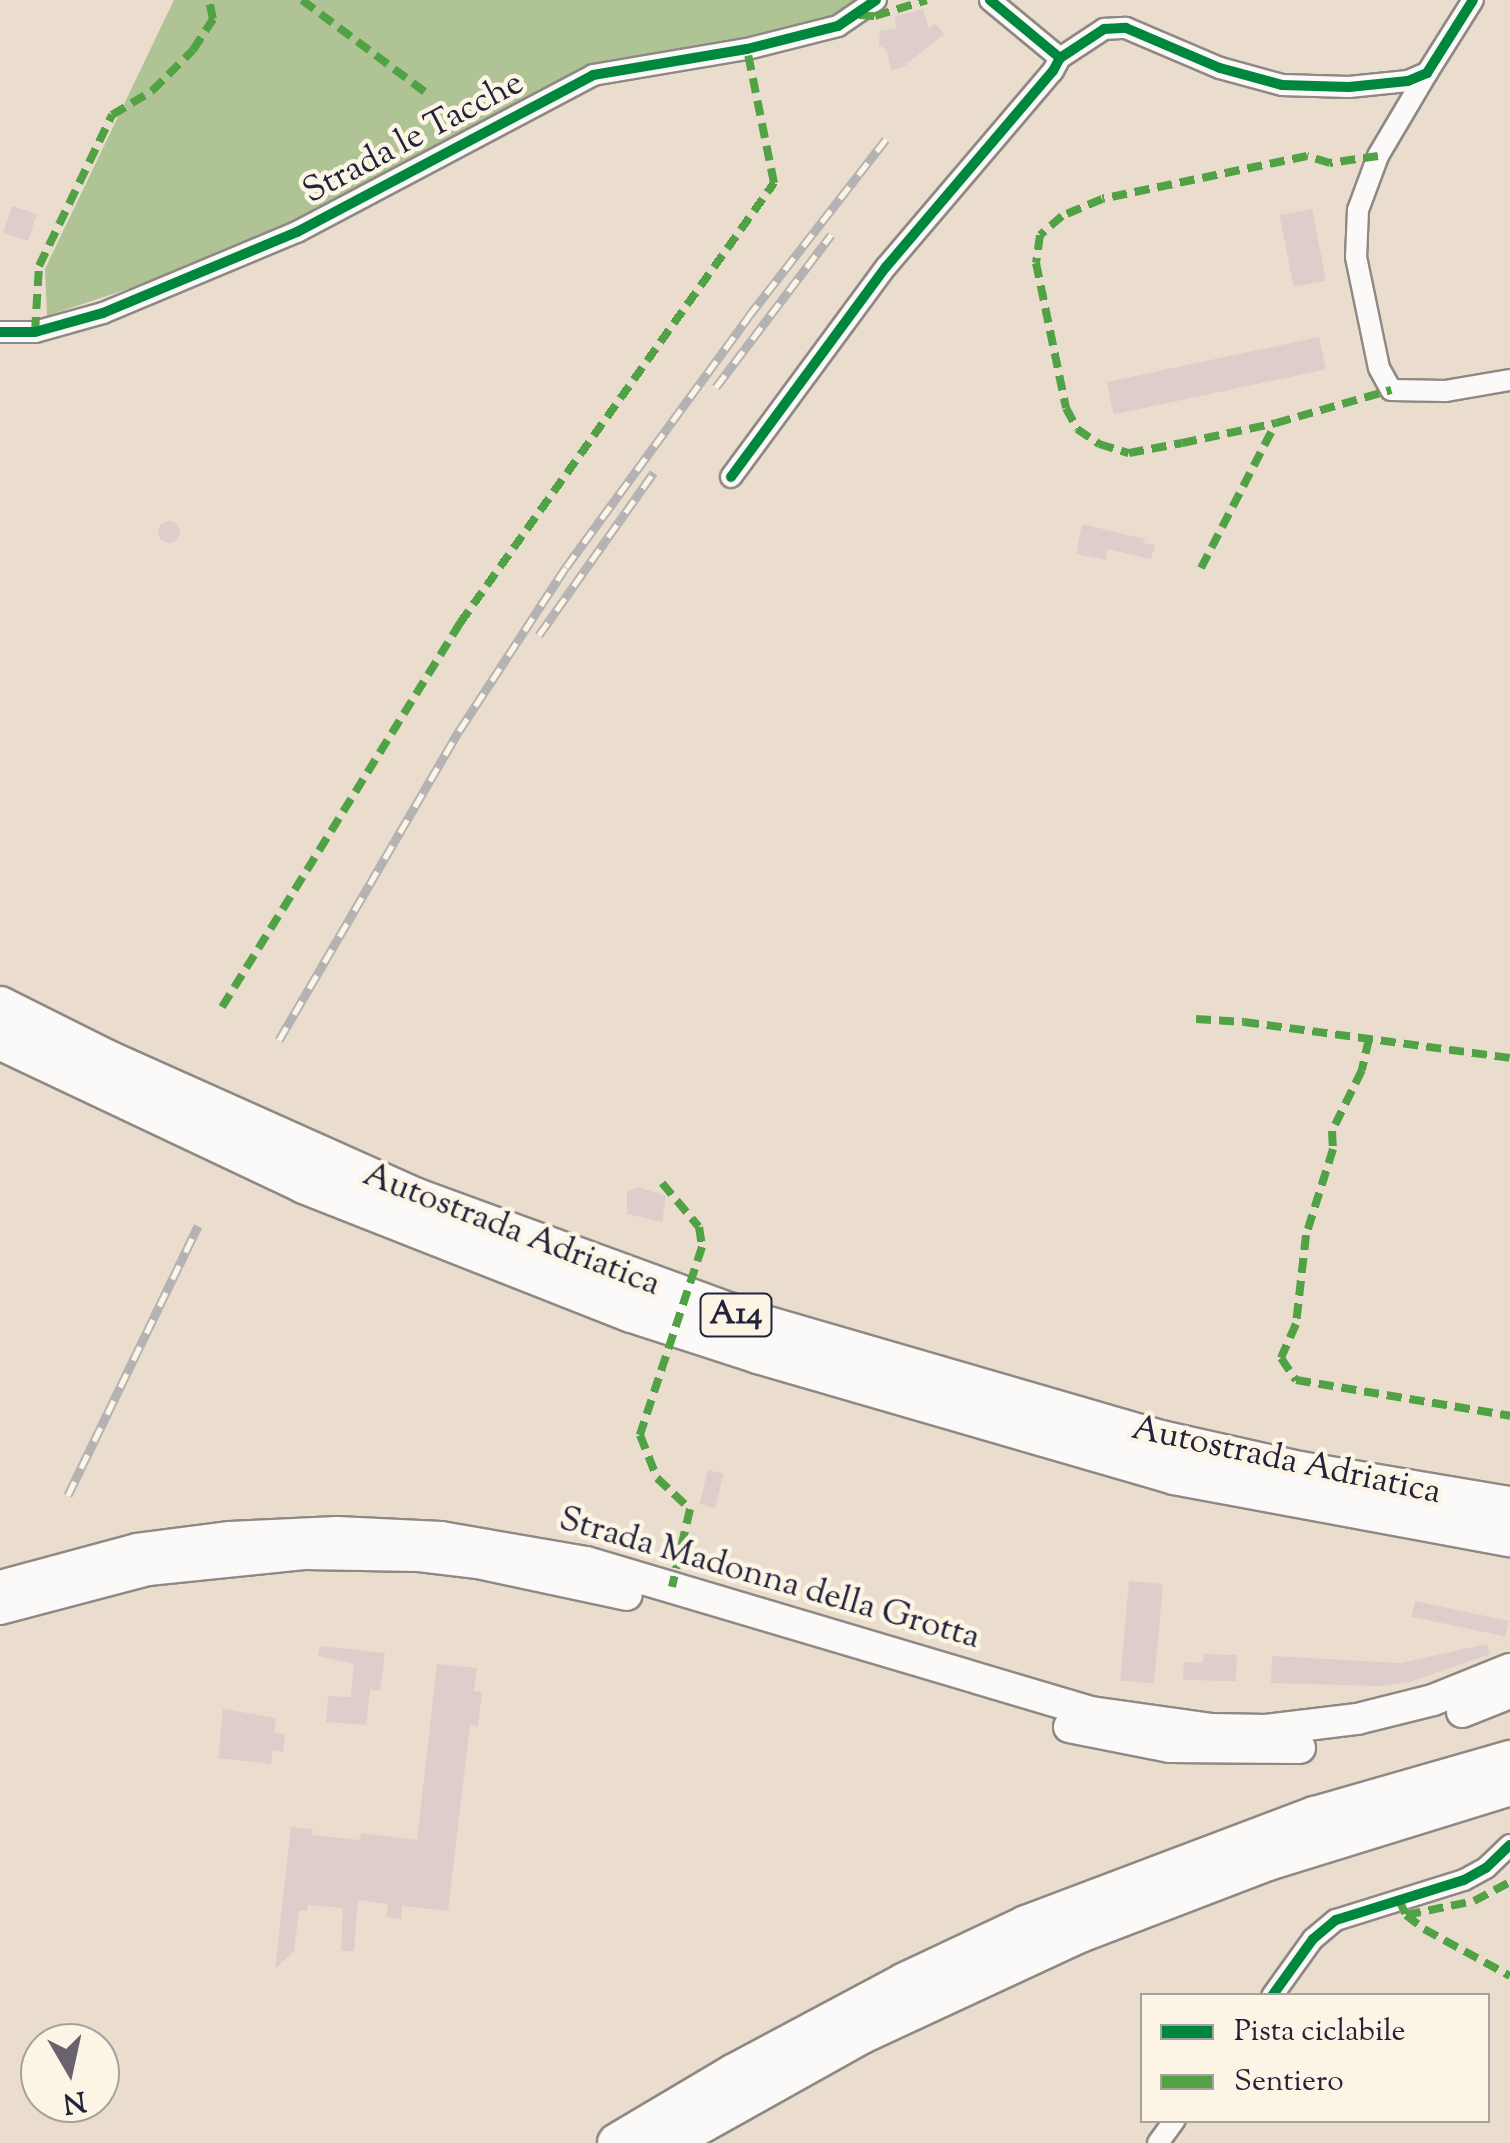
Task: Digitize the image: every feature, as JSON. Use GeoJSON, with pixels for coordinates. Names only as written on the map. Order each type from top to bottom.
{"type":"FeatureCollection","features":[{"type":"Feature","properties":{"kind":"highway","name":"Autostrada Adriatica"},"geometry":{"type":"LineString","coordinates":[[0,1006],[106,1060],[417,1198],[758,1323],[1161,1440],[1300,1471],[1510,1506]]}},
{"type":"Feature","properties":{"kind":"highway","name":"Autostrada Adriatica"},"geometry":{"type":"LineString","coordinates":[[0,1040],[304,1184],[632,1313],[758,1354],[1174,1475],[1510,1536]]}},
{"type":"Feature","properties":{"kind":"highway"},"geometry":{"type":"LineString","coordinates":[[617,2143],[888,1991],[1026,1925],[1315,1816],[1510,1760]]}},
{"type":"Feature","properties":{"kind":"highway"},"geometry":{"type":"LineString","coordinates":[[667,2143],[862,2034],[1080,1933],[1284,1855],[1510,1786]]}},
{"type":"Feature","properties":{"kind":"main road","name":"Strada Madonna della Grotta"},"geometry":{"type":"LineString","coordinates":[[0,1586],[138,1550],[230,1537],[323,1532],[441,1537],[586,1562],[1091,1712],[1212,1729],[1266,1730],[1357,1720],[1433,1700],[1510,1669]]}},
{"type":"Feature","properties":{"kind":"main road","name":"Strada Madonna della Grotta"},"geometry":{"type":"LineString","coordinates":[[0,1610],[74,1587],[213,1561],[306,1554],[419,1556],[587,1584],[1064,1726],[1170,1747],[1252,1751],[1339,1743],[1435,1721],[1510,1692]]}},
{"type":"Feature","properties":{"kind":"street","name":"Strada le Tacche"},"geometry":{"type":"LineString","coordinates":[[0,332],[35,332],[103,314],[297,232],[593,75],[746,48],[838,26],[860,15],[876,0]]}},
{"type":"Feature","properties":{"kind":"street"},"geometry":{"type":"LineString","coordinates":[[990,0],[1060,58]]}},
{"type":"Feature","properties":{"kind":"street"},"geometry":{"type":"LineString","coordinates":[[1472,0],[1378,156],[1358,210],[1356,257],[1379,368],[1392,390],[1446,391],[1510,380]]}},
{"type":"Feature","properties":{"kind":"street"},"geometry":{"type":"LineString","coordinates":[[732,476],[886,267],[952,186],[1044,86],[1060,58],[1104,29],[1126,28],[1220,68],[1282,85],[1349,87],[1408,81],[1427,73]]}},
{"type":"Feature","properties":{"kind":"street"},"geometry":{"type":"LineString","coordinates":[[1274,1993],[1313,1939],[1336,1920],[1464,1880],[1486,1868],[1510,1845]]}},
{"type":"Feature","properties":{"kind":"green space"},"geometry":{"type":"Polygon","coordinates":[[[174,0],[876,0],[859,15],[593,75],[297,232],[47,316],[45,269],[174,0]]]}},
{"type":"Feature","properties":{"kind":"building"},"geometry":{"type":"Polygon","coordinates":[[[923,9],[929,29],[935,23],[944,34],[903,67],[891,70],[887,51],[879,45],[880,31],[897,28],[894,17],[923,9]]]}},
{"type":"Feature","properties":{"kind":"building"},"geometry":{"type":"Polygon","coordinates":[[[12,206],[37,214],[28,241],[3,233],[12,206]]]}},
{"type":"Feature","properties":{"kind":"building"},"geometry":{"type":"Polygon","coordinates":[[[1312,209],[1326,281],[1294,287],[1280,215],[1312,209]]]}},
{"type":"Feature","properties":{"kind":"building"},"geometry":{"type":"Polygon","coordinates":[[[1319,337],[1326,369],[1114,414],[1107,382],[1319,337]]]}},
{"type":"Feature","properties":{"kind":"building"},"geometry":{"type":"Polygon","coordinates":[[[169,521],[180,532],[169,543],[158,532],[169,521]]]}},
{"type":"Feature","properties":{"kind":"building"},"geometry":{"type":"Polygon","coordinates":[[[1082,524],[1145,539],[1143,543],[1155,545],[1151,559],[1108,549],[1106,560],[1076,554],[1082,524]]]}},
{"type":"Feature","properties":{"kind":"building"},"geometry":{"type":"Polygon","coordinates":[[[638,1187],[666,1196],[662,1222],[627,1214],[627,1192],[638,1187]]]}},
{"type":"Feature","properties":{"kind":"building"},"geometry":{"type":"Polygon","coordinates":[[[708,1470],[724,1474],[715,1508],[700,1504],[708,1470]]]}},
{"type":"Feature","properties":{"kind":"building"},"geometry":{"type":"Polygon","coordinates":[[[1129,1581],[1163,1584],[1154,1684],[1120,1681],[1129,1581]]]}},
{"type":"Feature","properties":{"kind":"building"},"geometry":{"type":"Polygon","coordinates":[[[1415,1601],[1509,1621],[1506,1637],[1412,1617],[1415,1601]]]}},
{"type":"Feature","properties":{"kind":"building"},"geometry":{"type":"Polygon","coordinates":[[[1487,1644],[1490,1654],[1410,1682],[1382,1686],[1271,1683],[1272,1656],[1401,1663],[1487,1644]]]}},
{"type":"Feature","properties":{"kind":"building"},"geometry":{"type":"Polygon","coordinates":[[[320,1646],[385,1653],[380,1691],[370,1690],[366,1725],[326,1722],[328,1696],[351,1697],[354,1664],[318,1656],[320,1646]]]}},
{"type":"Feature","properties":{"kind":"building"},"geometry":{"type":"Polygon","coordinates":[[[1203,1654],[1237,1655],[1236,1681],[1183,1680],[1184,1662],[1203,1663],[1203,1654]]]}},
{"type":"Feature","properties":{"kind":"building"},"geometry":{"type":"Polygon","coordinates":[[[437,1664],[477,1668],[474,1691],[482,1692],[478,1726],[470,1725],[448,1911],[402,1906],[401,1919],[386,1917],[388,1904],[358,1900],[354,1951],[341,1951],[343,1908],[308,1905],[307,1911],[299,1910],[294,1951],[275,1969],[291,1827],[313,1829],[312,1835],[360,1840],[361,1833],[417,1840],[437,1664]]]}},
{"type":"Feature","properties":{"kind":"building"},"geometry":{"type":"Polygon","coordinates":[[[223,1709],[276,1718],[274,1733],[285,1734],[283,1752],[273,1750],[271,1764],[218,1758],[223,1709]]]}},
{"type":"Feature","properties":{"kind":"railway"},"geometry":{"type":"LineString","coordinates":[[279,1040],[459,731],[566,567],[748,317],[886,139]]}},
{"type":"Feature","properties":{"kind":"railway"},"geometry":{"type":"LineString","coordinates":[[716,387],[831,235]]}},
{"type":"Feature","properties":{"kind":"railway"},"geometry":{"type":"LineString","coordinates":[[539,635],[654,472]]}},
{"type":"Feature","properties":{"kind":"railway"},"geometry":{"type":"LineString","coordinates":[[68,1495],[198,1226]]}},
{"type":"Feature","properties":{"kind":"marked path"},"geometry":{"type":"LineString","coordinates":[[35,332],[39,266],[112,115],[152,91],[193,50],[213,19],[209,0]]}},
{"type":"Feature","properties":{"kind":"marked path"},"geometry":{"type":"LineString","coordinates":[[302,0],[429,95]]}},
{"type":"Feature","properties":{"kind":"marked path"},"geometry":{"type":"LineString","coordinates":[[859,15],[875,16],[927,0]]}},
{"type":"Feature","properties":{"kind":"marked path"},"geometry":{"type":"LineString","coordinates":[[222,1007],[460,623],[774,183],[747,49]]}},
{"type":"Feature","properties":{"kind":"marked path"},"geometry":{"type":"LineString","coordinates":[[1378,156],[1330,163],[1307,156],[1102,199],[1062,216],[1040,235],[1036,263],[1066,408],[1077,429],[1099,444],[1129,453],[1276,423],[1391,390]]}},
{"type":"Feature","properties":{"kind":"marked path"},"geometry":{"type":"LineString","coordinates":[[1201,568],[1276,423]]}},
{"type":"Feature","properties":{"kind":"marked path"},"geometry":{"type":"LineString","coordinates":[[1196,1019],[1510,1058]]}},
{"type":"Feature","properties":{"kind":"marked path"},"geometry":{"type":"LineString","coordinates":[[1369,1039],[1362,1070],[1332,1131],[1333,1149],[1306,1235],[1296,1324],[1281,1358],[1296,1380],[1510,1416]]}},
{"type":"Feature","properties":{"kind":"marked path"},"geometry":{"type":"LineString","coordinates":[[662,1183],[699,1227],[702,1247],[640,1435],[657,1478],[690,1509],[672,1587]]}},
{"type":"Feature","properties":{"kind":"marked path"},"geometry":{"type":"LineString","coordinates":[[1406,1915],[1474,1901],[1510,1882]]}},
{"type":"Feature","properties":{"kind":"marked path"},"geometry":{"type":"LineString","coordinates":[[1399,1900],[1406,1915],[1424,1929],[1510,1976]]}},
{"type":"Feature","properties":{"kind":"cycle path"},"geometry":{"type":"LineString","coordinates":[[0,332],[35,332],[103,313],[297,232],[593,75],[747,49],[838,26],[876,0]]}},
{"type":"Feature","properties":{"kind":"cycle path"},"geometry":{"type":"LineString","coordinates":[[731,477],[886,267],[1053,71],[1060,58],[990,0]]}},
{"type":"Feature","properties":{"kind":"cycle path"},"geometry":{"type":"LineString","coordinates":[[1060,58],[1104,29],[1126,28],[1220,68],[1282,85],[1349,87],[1408,81],[1427,73],[1473,0]]}},
{"type":"Feature","properties":{"kind":"cycle path"},"geometry":{"type":"LineString","coordinates":[[1274,1993],[1313,1939],[1336,1920],[1464,1880],[1486,1868],[1510,1845]]}}]}
